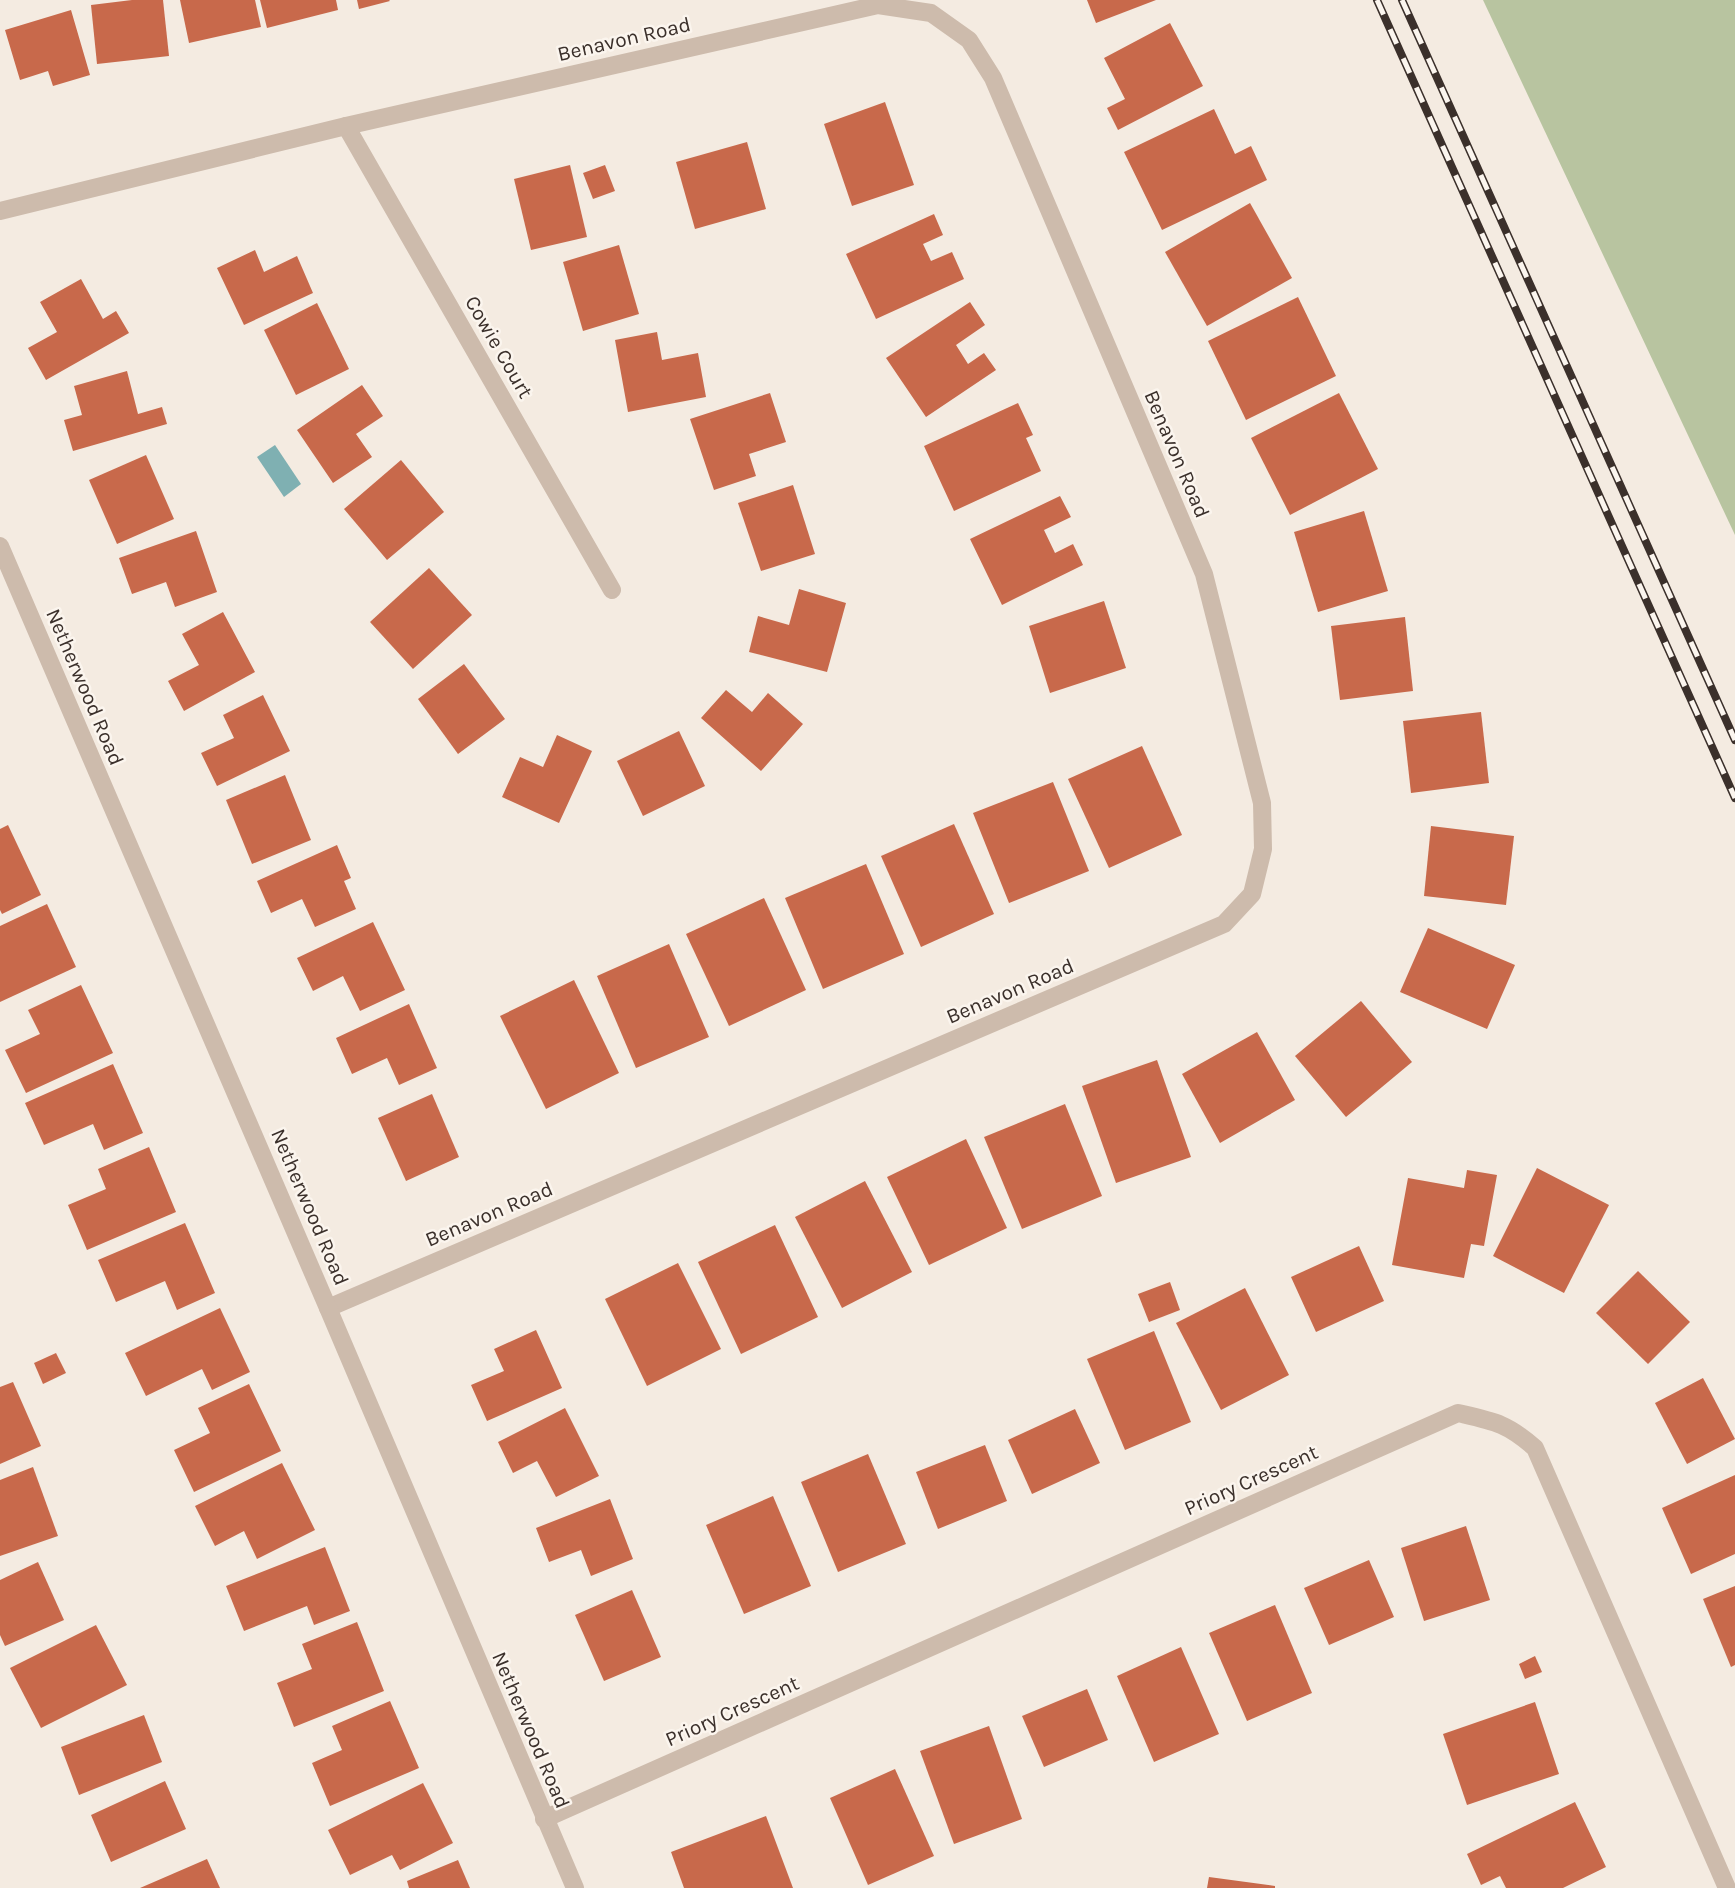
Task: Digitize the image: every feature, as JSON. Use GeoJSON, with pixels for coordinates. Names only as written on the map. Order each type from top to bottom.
{"type":"FeatureCollection","features":[{"type":"Feature","properties":{"kind":"street","name":"Benavon Road"},"geometry":{"type":"LineString","coordinates":[[0,211],[346,126],[878,5],[931,13],[969,40],[993,78],[1204,574],[1262,803],[1263,849],[1252,894],[1224,924],[328,1308]]}},
{"type":"Feature","properties":{"kind":"street","name":"Cowie Court"},"geometry":{"type":"LineString","coordinates":[[346,126],[611,590]]}},
{"type":"Feature","properties":{"kind":"street","name":"Netherwood Road"},"geometry":{"type":"LineString","coordinates":[[0,546],[575,1888]]}},
{"type":"Feature","properties":{"kind":"street","name":"Priory Crescent"},"geometry":{"type":"LineString","coordinates":[[544,1819],[1458,1413],[1498,1422],[1518,1432],[1535,1448],[1727,1888]]}},
{"type":"Feature","properties":{"kind":"green space"},"geometry":{"type":"Polygon","coordinates":[[[1483,0],[1735,0],[1735,535],[1483,0]]]}},
{"type":"Feature","properties":{"kind":"water"},"geometry":{"type":"Polygon","coordinates":[[[275,445],[301,484],[284,497],[257,457],[275,445]]]}},
{"type":"Feature","properties":{"kind":"building"},"geometry":{"type":"Polygon","coordinates":[[[132,0],[163,0],[169,56],[97,64],[91,5],[132,0]]]}},
{"type":"Feature","properties":{"kind":"building"},"geometry":{"type":"Polygon","coordinates":[[[180,0],[255,0],[261,27],[189,43],[180,0]]]}},
{"type":"Feature","properties":{"kind":"building"},"geometry":{"type":"Polygon","coordinates":[[[260,0],[336,0],[338,10],[267,28],[260,0]]]}},
{"type":"Feature","properties":{"kind":"building"},"geometry":{"type":"Polygon","coordinates":[[[357,0],[389,0],[390,1],[359,9],[357,0]]]}},
{"type":"Feature","properties":{"kind":"building"},"geometry":{"type":"Polygon","coordinates":[[[1087,0],[1156,0],[1096,23],[1087,0]]]}},
{"type":"Feature","properties":{"kind":"building"},"geometry":{"type":"Polygon","coordinates":[[[71,10],[90,75],[53,86],[48,71],[20,80],[5,30],[71,10]]]}},
{"type":"Feature","properties":{"kind":"building"},"geometry":{"type":"Polygon","coordinates":[[[1170,23],[1203,86],[1118,130],[1107,108],[1125,99],[1104,58],[1170,23]]]}},
{"type":"Feature","properties":{"kind":"building"},"geometry":{"type":"Polygon","coordinates":[[[885,102],[914,185],[852,206],[824,124],[885,102]]]}},
{"type":"Feature","properties":{"kind":"building"},"geometry":{"type":"Polygon","coordinates":[[[1214,109],[1235,154],[1251,146],[1267,180],[1162,230],[1124,152],[1214,109]]]}},
{"type":"Feature","properties":{"kind":"building"},"geometry":{"type":"Polygon","coordinates":[[[747,142],[766,209],[695,229],[676,162],[747,142]]]}},
{"type":"Feature","properties":{"kind":"building"},"geometry":{"type":"Polygon","coordinates":[[[570,165],[587,237],[531,250],[514,179],[570,165]]]}},
{"type":"Feature","properties":{"kind":"building"},"geometry":{"type":"Polygon","coordinates":[[[605,165],[615,191],[593,199],[583,173],[605,165]]]}},
{"type":"Feature","properties":{"kind":"building"},"geometry":{"type":"Polygon","coordinates":[[[1250,203],[1292,278],[1207,326],[1165,252],[1250,203]]]}},
{"type":"Feature","properties":{"kind":"building"},"geometry":{"type":"Polygon","coordinates":[[[934,214],[943,235],[923,244],[931,261],[952,252],[964,279],[876,319],[846,254],[934,214]]]}},
{"type":"Feature","properties":{"kind":"building"},"geometry":{"type":"Polygon","coordinates":[[[619,245],[639,314],[583,331],[563,262],[619,245]]]}},
{"type":"Feature","properties":{"kind":"building"},"geometry":{"type":"Polygon","coordinates":[[[255,250],[264,272],[297,256],[313,293],[244,325],[217,268],[255,250]]]}},
{"type":"Feature","properties":{"kind":"building"},"geometry":{"type":"Polygon","coordinates":[[[81,279],[103,319],[116,311],[129,333],[46,380],[28,348],[57,332],[40,302],[81,279]]]}},
{"type":"Feature","properties":{"kind":"building"},"geometry":{"type":"Polygon","coordinates":[[[1298,297],[1336,376],[1246,420],[1208,341],[1298,297]]]}},
{"type":"Feature","properties":{"kind":"building"},"geometry":{"type":"Polygon","coordinates":[[[970,302],[985,325],[956,345],[968,364],[984,353],[996,370],[926,417],[886,358],[970,302]]]}},
{"type":"Feature","properties":{"kind":"building"},"geometry":{"type":"Polygon","coordinates":[[[317,303],[349,369],[296,395],[264,330],[317,303]]]}},
{"type":"Feature","properties":{"kind":"building"},"geometry":{"type":"Polygon","coordinates":[[[657,332],[662,360],[698,353],[706,397],[628,412],[615,340],[657,332]]]}},
{"type":"Feature","properties":{"kind":"building"},"geometry":{"type":"Polygon","coordinates":[[[127,371],[138,414],[162,407],[167,424],[73,451],[64,420],[82,415],[74,386],[127,371]]]}},
{"type":"Feature","properties":{"kind":"building"},"geometry":{"type":"Polygon","coordinates":[[[362,385],[383,416],[356,434],[372,457],[333,483],[297,430],[362,385]]]}},
{"type":"Feature","properties":{"kind":"building"},"geometry":{"type":"Polygon","coordinates":[[[770,393],[786,442],[749,454],[756,476],[714,490],[690,419],[770,393]]]}},
{"type":"Feature","properties":{"kind":"building"},"geometry":{"type":"Polygon","coordinates":[[[1339,393],[1378,469],[1290,515],[1251,438],[1339,393]]]}},
{"type":"Feature","properties":{"kind":"building"},"geometry":{"type":"Polygon","coordinates":[[[1018,403],[1033,435],[1026,438],[1041,471],[954,511],[924,446],[1018,403]]]}},
{"type":"Feature","properties":{"kind":"building"},"geometry":{"type":"Polygon","coordinates":[[[146,455],[174,519],[117,544],[89,480],[146,455]]]}},
{"type":"Feature","properties":{"kind":"building"},"geometry":{"type":"Polygon","coordinates":[[[401,460],[444,512],[387,560],[344,509],[401,460]]]}},
{"type":"Feature","properties":{"kind":"building"},"geometry":{"type":"Polygon","coordinates":[[[793,485],[815,554],[761,571],[738,503],[793,485]]]}},
{"type":"Feature","properties":{"kind":"building"},"geometry":{"type":"Polygon","coordinates":[[[1060,496],[1071,517],[1044,530],[1055,553],[1073,544],[1083,565],[1002,605],[970,539],[1060,496]]]}},
{"type":"Feature","properties":{"kind":"building"},"geometry":{"type":"Polygon","coordinates":[[[1364,511],[1388,591],[1318,612],[1294,532],[1364,511]]]}},
{"type":"Feature","properties":{"kind":"building"},"geometry":{"type":"Polygon","coordinates":[[[196,531],[217,592],[175,607],[166,582],[132,594],[119,558],[196,531]]]}},
{"type":"Feature","properties":{"kind":"building"},"geometry":{"type":"Polygon","coordinates":[[[429,568],[472,615],[413,669],[370,622],[429,568]]]}},
{"type":"Feature","properties":{"kind":"building"},"geometry":{"type":"Polygon","coordinates":[[[799,589],[846,603],[827,672],[749,652],[758,616],[789,625],[799,589]]]}},
{"type":"Feature","properties":{"kind":"building"},"geometry":{"type":"Polygon","coordinates":[[[1104,601],[1126,668],[1050,693],[1029,626],[1104,601]]]}},
{"type":"Feature","properties":{"kind":"building"},"geometry":{"type":"Polygon","coordinates":[[[223,612],[255,672],[184,711],[168,681],[199,665],[182,634],[223,612]]]}},
{"type":"Feature","properties":{"kind":"building"},"geometry":{"type":"Polygon","coordinates":[[[1405,617],[1413,691],[1340,700],[1331,626],[1405,617]]]}},
{"type":"Feature","properties":{"kind":"building"},"geometry":{"type":"Polygon","coordinates":[[[464,664],[505,719],[458,754],[418,699],[464,664]]]}},
{"type":"Feature","properties":{"kind":"building"},"geometry":{"type":"Polygon","coordinates":[[[726,690],[752,712],[768,693],[803,724],[761,771],[701,718],[726,690]]]}},
{"type":"Feature","properties":{"kind":"building"},"geometry":{"type":"Polygon","coordinates":[[[263,695],[290,751],[217,786],[201,753],[234,738],[223,715],[263,695]]]}},
{"type":"Feature","properties":{"kind":"building"},"geometry":{"type":"Polygon","coordinates":[[[1481,712],[1489,783],[1411,793],[1403,721],[1481,712]]]}},
{"type":"Feature","properties":{"kind":"building"},"geometry":{"type":"Polygon","coordinates":[[[679,731],[705,786],[643,816],[617,761],[679,731]]]}},
{"type":"Feature","properties":{"kind":"building"},"geometry":{"type":"Polygon","coordinates":[[[557,735],[592,751],[559,823],[502,797],[520,757],[543,767],[557,735]]]}},
{"type":"Feature","properties":{"kind":"building"},"geometry":{"type":"Polygon","coordinates":[[[1142,746],[1182,835],[1109,868],[1068,779],[1142,746]]]}},
{"type":"Feature","properties":{"kind":"building"},"geometry":{"type":"Polygon","coordinates":[[[285,775],[311,840],[252,864],[226,800],[285,775]]]}},
{"type":"Feature","properties":{"kind":"building"},"geometry":{"type":"Polygon","coordinates":[[[1053,782],[1089,871],[1009,903],[973,813],[1053,782]]]}},
{"type":"Feature","properties":{"kind":"building"},"geometry":{"type":"Polygon","coordinates":[[[954,824],[994,914],[921,947],[881,856],[954,824]]]}},
{"type":"Feature","properties":{"kind":"building"},"geometry":{"type":"Polygon","coordinates":[[[8,825],[41,895],[2,914],[0,829],[8,825]]]}},
{"type":"Feature","properties":{"kind":"building"},"geometry":{"type":"Polygon","coordinates":[[[1431,826],[1514,836],[1506,905],[1424,896],[1431,826]]]}},
{"type":"Feature","properties":{"kind":"building"},"geometry":{"type":"Polygon","coordinates":[[[337,845],[351,878],[344,881],[356,909],[315,927],[302,899],[271,913],[257,881],[337,845]]]}},
{"type":"Feature","properties":{"kind":"building"},"geometry":{"type":"Polygon","coordinates":[[[866,864],[904,954],[823,989],[785,898],[866,864]]]}},
{"type":"Feature","properties":{"kind":"building"},"geometry":{"type":"Polygon","coordinates":[[[764,898],[806,990],[729,1026],[686,934],[764,898]]]}},
{"type":"Feature","properties":{"kind":"building"},"geometry":{"type":"Polygon","coordinates":[[[47,904],[76,967],[0,1002],[0,926],[47,904]]]}},
{"type":"Feature","properties":{"kind":"building"},"geometry":{"type":"Polygon","coordinates":[[[373,922],[405,990],[360,1011],[343,976],[313,991],[297,958],[373,922]]]}},
{"type":"Feature","properties":{"kind":"building"},"geometry":{"type":"Polygon","coordinates":[[[1428,928],[1515,965],[1487,1029],[1400,992],[1428,928]]]}},
{"type":"Feature","properties":{"kind":"building"},"geometry":{"type":"Polygon","coordinates":[[[669,944],[709,1037],[636,1068],[597,976],[669,944]]]}},
{"type":"Feature","properties":{"kind":"building"},"geometry":{"type":"Polygon","coordinates":[[[574,980],[619,1073],[546,1109],[500,1016],[574,980]]]}},
{"type":"Feature","properties":{"kind":"building"},"geometry":{"type":"Polygon","coordinates":[[[81,985],[113,1053],[26,1093],[5,1050],[40,1034],[28,1010],[81,985]]]}},
{"type":"Feature","properties":{"kind":"building"},"geometry":{"type":"Polygon","coordinates":[[[1361,1001],[1412,1062],[1346,1117],[1295,1056],[1361,1001]]]}},
{"type":"Feature","properties":{"kind":"building"},"geometry":{"type":"Polygon","coordinates":[[[409,1004],[437,1068],[399,1085],[387,1058],[352,1074],[336,1038],[409,1004]]]}},
{"type":"Feature","properties":{"kind":"building"},"geometry":{"type":"Polygon","coordinates":[[[1257,1032],[1295,1100],[1220,1143],[1182,1074],[1257,1032]]]}},
{"type":"Feature","properties":{"kind":"building"},"geometry":{"type":"Polygon","coordinates":[[[1157,1060],[1191,1157],[1116,1183],[1082,1086],[1157,1060]]]}},
{"type":"Feature","properties":{"kind":"building"},"geometry":{"type":"Polygon","coordinates":[[[113,1064],[143,1133],[104,1150],[93,1124],[44,1145],[25,1103],[113,1064]]]}},
{"type":"Feature","properties":{"kind":"building"},"geometry":{"type":"Polygon","coordinates":[[[432,1094],[459,1157],[406,1181],[378,1118],[432,1094]]]}},
{"type":"Feature","properties":{"kind":"building"},"geometry":{"type":"Polygon","coordinates":[[[1065,1104],[1102,1196],[1022,1229],[984,1137],[1065,1104]]]}},
{"type":"Feature","properties":{"kind":"building"},"geometry":{"type":"Polygon","coordinates":[[[966,1139],[1007,1228],[929,1265],[887,1177],[966,1139]]]}},
{"type":"Feature","properties":{"kind":"building"},"geometry":{"type":"Polygon","coordinates":[[[149,1147],[176,1212],[87,1250],[68,1205],[106,1189],[98,1169],[149,1147]]]}},
{"type":"Feature","properties":{"kind":"building"},"geometry":{"type":"Polygon","coordinates":[[[1537,1168],[1609,1205],[1564,1293],[1493,1256],[1537,1168]]]}},
{"type":"Feature","properties":{"kind":"building"},"geometry":{"type":"Polygon","coordinates":[[[1467,1170],[1497,1175],[1484,1246],[1471,1244],[1464,1278],[1392,1265],[1408,1178],[1464,1188],[1467,1170]]]}},
{"type":"Feature","properties":{"kind":"building"},"geometry":{"type":"Polygon","coordinates":[[[865,1181],[912,1272],[842,1308],[795,1217],[865,1181]]]}},
{"type":"Feature","properties":{"kind":"building"},"geometry":{"type":"Polygon","coordinates":[[[185,1223],[215,1293],[177,1310],[165,1281],[116,1302],[98,1260],[185,1223]]]}},
{"type":"Feature","properties":{"kind":"building"},"geometry":{"type":"Polygon","coordinates":[[[775,1225],[818,1317],[741,1354],[698,1262],[775,1225]]]}},
{"type":"Feature","properties":{"kind":"building"},"geometry":{"type":"Polygon","coordinates":[[[1359,1246],[1384,1301],[1316,1332],[1291,1277],[1359,1246]]]}},
{"type":"Feature","properties":{"kind":"building"},"geometry":{"type":"Polygon","coordinates":[[[678,1263],[721,1349],[647,1386],[605,1299],[678,1263]]]}},
{"type":"Feature","properties":{"kind":"building"},"geometry":{"type":"Polygon","coordinates":[[[1638,1271],[1690,1322],[1648,1364],[1596,1313],[1638,1271]]]}},
{"type":"Feature","properties":{"kind":"building"},"geometry":{"type":"Polygon","coordinates":[[[1170,1282],[1180,1310],[1149,1322],[1138,1294],[1170,1282]]]}},
{"type":"Feature","properties":{"kind":"building"},"geometry":{"type":"Polygon","coordinates":[[[1245,1288],[1289,1375],[1221,1410],[1176,1323],[1245,1288]]]}},
{"type":"Feature","properties":{"kind":"building"},"geometry":{"type":"Polygon","coordinates":[[[220,1308],[250,1372],[212,1390],[202,1369],[146,1396],[125,1353],[220,1308]]]}},
{"type":"Feature","properties":{"kind":"building"},"geometry":{"type":"Polygon","coordinates":[[[536,1330],[562,1388],[487,1421],[471,1385],[504,1371],[494,1349],[536,1330]]]}},
{"type":"Feature","properties":{"kind":"building"},"geometry":{"type":"Polygon","coordinates":[[[1154,1331],[1191,1422],[1125,1450],[1087,1359],[1154,1331]]]}},
{"type":"Feature","properties":{"kind":"building"},"geometry":{"type":"Polygon","coordinates":[[[56,1353],[66,1373],[43,1384],[34,1363],[56,1353]]]}},
{"type":"Feature","properties":{"kind":"building"},"geometry":{"type":"Polygon","coordinates":[[[1703,1378],[1735,1439],[1687,1464],[1655,1403],[1703,1378]]]}},
{"type":"Feature","properties":{"kind":"building"},"geometry":{"type":"Polygon","coordinates":[[[13,1382],[41,1446],[0,1464],[0,1387],[13,1382]]]}},
{"type":"Feature","properties":{"kind":"building"},"geometry":{"type":"Polygon","coordinates":[[[249,1384],[281,1451],[194,1492],[174,1450],[210,1433],[198,1408],[249,1384]]]}},
{"type":"Feature","properties":{"kind":"building"},"geometry":{"type":"Polygon","coordinates":[[[565,1408],[599,1476],[556,1497],[537,1461],[513,1473],[498,1442],[565,1408]]]}},
{"type":"Feature","properties":{"kind":"building"},"geometry":{"type":"Polygon","coordinates":[[[1075,1409],[1100,1463],[1032,1494],[1008,1440],[1075,1409]]]}},
{"type":"Feature","properties":{"kind":"building"},"geometry":{"type":"Polygon","coordinates":[[[985,1445],[1007,1501],[938,1529],[916,1472],[985,1445]]]}},
{"type":"Feature","properties":{"kind":"building"},"geometry":{"type":"Polygon","coordinates":[[[868,1454],[906,1544],[838,1572],[801,1482],[868,1454]]]}},
{"type":"Feature","properties":{"kind":"building"},"geometry":{"type":"Polygon","coordinates":[[[282,1463],[315,1530],[257,1559],[244,1531],[215,1546],[195,1506],[282,1463]]]}},
{"type":"Feature","properties":{"kind":"building"},"geometry":{"type":"Polygon","coordinates":[[[33,1467],[58,1536],[0,1556],[0,1480],[33,1467]]]}},
{"type":"Feature","properties":{"kind":"building"},"geometry":{"type":"Polygon","coordinates":[[[1735,1475],[1735,1554],[1691,1574],[1662,1508],[1735,1475]]]}},
{"type":"Feature","properties":{"kind":"building"},"geometry":{"type":"Polygon","coordinates":[[[773,1496],[811,1586],[744,1614],[706,1525],[773,1496]]]}},
{"type":"Feature","properties":{"kind":"building"},"geometry":{"type":"Polygon","coordinates":[[[610,1499],[633,1559],[591,1576],[581,1550],[549,1562],[536,1528],[610,1499]]]}},
{"type":"Feature","properties":{"kind":"building"},"geometry":{"type":"Polygon","coordinates":[[[1466,1526],[1490,1600],[1424,1621],[1401,1548],[1466,1526]]]}},
{"type":"Feature","properties":{"kind":"building"},"geometry":{"type":"Polygon","coordinates":[[[325,1547],[350,1611],[314,1625],[307,1606],[244,1631],[226,1586],[325,1547]]]}},
{"type":"Feature","properties":{"kind":"building"},"geometry":{"type":"Polygon","coordinates":[[[1369,1560],[1394,1617],[1329,1645],[1304,1588],[1369,1560]]]}},
{"type":"Feature","properties":{"kind":"building"},"geometry":{"type":"Polygon","coordinates":[[[38,1562],[64,1620],[5,1646],[0,1635],[0,1580],[38,1562]]]}},
{"type":"Feature","properties":{"kind":"building"},"geometry":{"type":"Polygon","coordinates":[[[1735,1586],[1735,1665],[1731,1667],[1703,1599],[1735,1586]]]}},
{"type":"Feature","properties":{"kind":"building"},"geometry":{"type":"Polygon","coordinates":[[[632,1590],[661,1657],[604,1681],[575,1615],[632,1590]]]}},
{"type":"Feature","properties":{"kind":"building"},"geometry":{"type":"Polygon","coordinates":[[[1275,1605],[1312,1693],[1247,1721],[1209,1633],[1275,1605]]]}},
{"type":"Feature","properties":{"kind":"building"},"geometry":{"type":"Polygon","coordinates":[[[357,1622],[384,1691],[294,1727],[277,1683],[312,1669],[302,1644],[357,1622]]]}},
{"type":"Feature","properties":{"kind":"building"},"geometry":{"type":"Polygon","coordinates":[[[96,1625],[127,1685],[41,1728],[10,1668],[96,1625]]]}},
{"type":"Feature","properties":{"kind":"building"},"geometry":{"type":"Polygon","coordinates":[[[1181,1647],[1219,1734],[1154,1762],[1117,1676],[1181,1647]]]}},
{"type":"Feature","properties":{"kind":"building"},"geometry":{"type":"Polygon","coordinates":[[[1535,1656],[1542,1672],[1525,1679],[1519,1664],[1535,1656]]]}},
{"type":"Feature","properties":{"kind":"building"},"geometry":{"type":"Polygon","coordinates":[[[1087,1689],[1108,1740],[1044,1767],[1022,1716],[1087,1689]]]}},
{"type":"Feature","properties":{"kind":"building"},"geometry":{"type":"Polygon","coordinates":[[[390,1701],[419,1768],[330,1806],[312,1763],[342,1750],[332,1726],[390,1701]]]}},
{"type":"Feature","properties":{"kind":"building"},"geometry":{"type":"Polygon","coordinates":[[[1535,1702],[1559,1774],[1467,1805],[1443,1734],[1535,1702]]]}},
{"type":"Feature","properties":{"kind":"building"},"geometry":{"type":"Polygon","coordinates":[[[144,1715],[162,1762],[79,1795],[61,1747],[144,1715]]]}},
{"type":"Feature","properties":{"kind":"building"},"geometry":{"type":"Polygon","coordinates":[[[989,1726],[1022,1819],[954,1844],[920,1751],[989,1726]]]}},
{"type":"Feature","properties":{"kind":"building"},"geometry":{"type":"Polygon","coordinates":[[[895,1769],[934,1856],[868,1885],[830,1798],[895,1769]]]}},
{"type":"Feature","properties":{"kind":"building"},"geometry":{"type":"Polygon","coordinates":[[[165,1781],[186,1829],[111,1862],[91,1815],[165,1781]]]}},
{"type":"Feature","properties":{"kind":"building"},"geometry":{"type":"Polygon","coordinates":[[[423,1783],[453,1843],[400,1870],[392,1855],[350,1875],[328,1830],[423,1783]]]}},
{"type":"Feature","properties":{"kind":"building"},"geometry":{"type":"Polygon","coordinates":[[[1575,1802],[1606,1867],[1563,1888],[1506,1888],[1500,1876],[1481,1885],[1467,1854],[1575,1802]]]}},
{"type":"Feature","properties":{"kind":"building"},"geometry":{"type":"Polygon","coordinates":[[[766,1816],[793,1888],[684,1888],[671,1852],[766,1816]]]}},
{"type":"Feature","properties":{"kind":"building"},"geometry":{"type":"Polygon","coordinates":[[[207,1859],[220,1888],[140,1888],[207,1859]]]}},
{"type":"Feature","properties":{"kind":"building"},"geometry":{"type":"Polygon","coordinates":[[[458,1860],[470,1888],[409,1888],[407,1881],[458,1860]]]}},
{"type":"Feature","properties":{"kind":"building"},"geometry":{"type":"Polygon","coordinates":[[[1209,1877],[1275,1886],[1275,1888],[1207,1888],[1209,1877]]]}},
{"type":"Feature","properties":{"kind":"railway"},"geometry":{"type":"LineString","coordinates":[[1377,0],[1735,798]]}},
{"type":"Feature","properties":{"kind":"railway"},"geometry":{"type":"LineString","coordinates":[[1402,0],[1735,740]]}}]}
